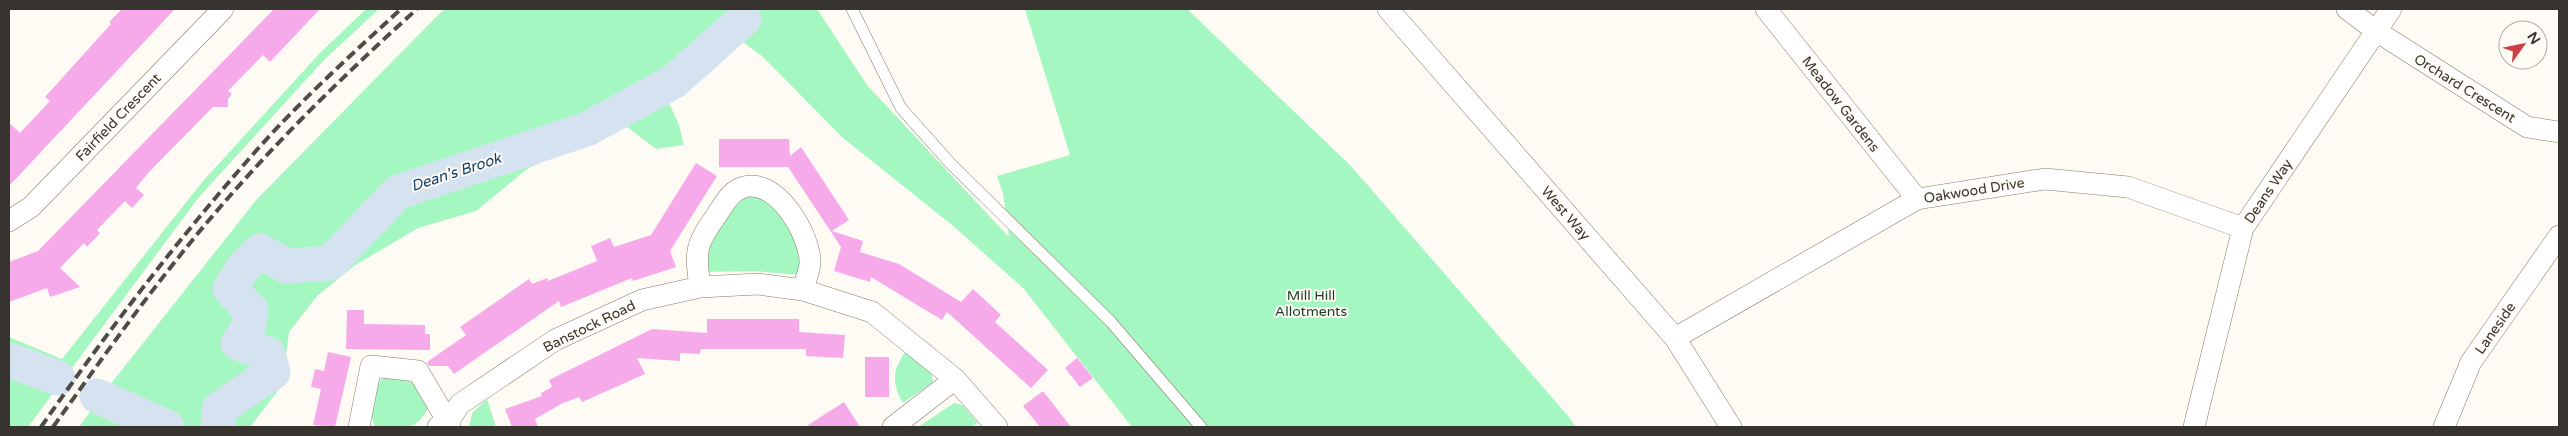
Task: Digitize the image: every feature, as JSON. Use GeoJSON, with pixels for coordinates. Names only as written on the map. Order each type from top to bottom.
{"type":"FeatureCollection","features":[{"type":"Feature","properties":{"kind":"street","name":"Fairfield Crescent"},"geometry":{"type":"LineString","coordinates":[[9,221],[31,208],[223,9]]}},
{"type":"Feature","properties":{"kind":"street","name":"West Way"},"geometry":{"type":"LineString","coordinates":[[1388,9],[1675,338],[1731,427]]}},
{"type":"Feature","properties":{"kind":"street","name":"Meadow Gardens"},"geometry":{"type":"LineString","coordinates":[[1766,9],[1917,199]]}},
{"type":"Feature","properties":{"kind":"street","name":"Orchard Crescent"},"geometry":{"type":"LineString","coordinates":[[2347,9],[2376,32],[2527,127],[2559,132]]}},
{"type":"Feature","properties":{"kind":"street","name":"Deans Way"},"geometry":{"type":"LineString","coordinates":[[2194,427],[2243,228],[2392,9]]}},
{"type":"Feature","properties":{"kind":"street","name":"Oakwood Drive"},"geometry":{"type":"LineString","coordinates":[[1675,338],[1917,199],[2045,179],[2128,187],[2243,228]]}},
{"type":"Feature","properties":{"kind":"street"},"geometry":{"type":"LineString","coordinates":[[700,287],[696,252],[702,235],[728,198],[736,190],[754,186],[766,188],[775,195],[801,230],[809,254],[810,264],[803,290]]}},
{"type":"Feature","properties":{"kind":"street","name":"Laneside"},"geometry":{"type":"LineString","coordinates":[[2444,427],[2471,362],[2559,236]]}},
{"type":"Feature","properties":{"kind":"street","name":"Banstock Road"},"geometry":{"type":"LineString","coordinates":[[445,426],[460,404],[555,340],[642,300],[700,287],[758,284],[803,290],[872,312],[954,379],[997,427]]}},
{"type":"Feature","properties":{"kind":"street"},"geometry":{"type":"LineString","coordinates":[[359,427],[372,366],[418,371],[445,426]]}},
{"type":"Feature","properties":{"kind":"street"},"geometry":{"type":"LineString","coordinates":[[893,427],[954,379]]}},
{"type":"Feature","properties":{"kind":"lane"},"geometry":{"type":"LineString","coordinates":[[852,9],[902,108],[950,163],[1111,322],[1201,427]]}},
{"type":"Feature","properties":{"kind":"green space"},"geometry":{"type":"Polygon","coordinates":[[[366,9],[379,9],[324,60],[199,197],[28,427],[9,427],[9,337],[62,359],[203,181],[319,54],[366,9]]]}},
{"type":"Feature","properties":{"kind":"green space","name":"Mill Hill Allotments"},"geometry":{"type":"Polygon","coordinates":[[[444,9],[817,9],[867,85],[1009,237],[1003,193],[997,176],[1070,155],[1025,9],[1187,9],[1351,166],[1576,427],[1132,427],[1023,288],[952,225],[843,138],[762,56],[740,40],[691,71],[664,92],[679,125],[684,145],[656,149],[626,126],[582,142],[527,169],[476,211],[418,228],[354,266],[317,296],[289,332],[283,384],[250,427],[79,427],[113,381],[257,199],[444,9]]]}},
{"type":"Feature","properties":{"kind":"green space"},"geometry":{"type":"Polygon","coordinates":[[[747,193],[768,197],[800,245],[800,275],[754,271],[703,272],[706,239],[747,193]]]}},
{"type":"Feature","properties":{"kind":"green space"},"geometry":{"type":"Polygon","coordinates":[[[905,352],[931,372],[933,382],[903,403],[895,383],[895,377],[898,365],[905,352]]]}},
{"type":"Feature","properties":{"kind":"green space"},"geometry":{"type":"Polygon","coordinates":[[[387,376],[403,379],[413,384],[429,406],[419,421],[413,425],[401,428],[375,427],[371,415],[376,383],[387,376]]]}},
{"type":"Feature","properties":{"kind":"green space"},"geometry":{"type":"Polygon","coordinates":[[[487,399],[496,427],[469,427],[472,413],[487,399]]]}},
{"type":"Feature","properties":{"kind":"green space"},"geometry":{"type":"Polygon","coordinates":[[[954,403],[962,405],[978,423],[970,427],[918,427],[954,403]]]}},
{"type":"Feature","properties":{"kind":"building"},"geometry":{"type":"Polygon","coordinates":[[[122,9],[175,9],[9,186],[9,123],[20,133],[50,101],[45,97],[111,24],[109,22],[122,9]]]}},
{"type":"Feature","properties":{"kind":"building"},"geometry":{"type":"Polygon","coordinates":[[[274,9],[320,9],[270,62],[263,55],[228,91],[232,94],[228,99],[228,107],[213,107],[148,173],[136,188],[144,195],[132,208],[125,201],[97,230],[100,233],[87,247],[84,243],[60,268],[80,287],[50,297],[47,288],[9,302],[9,262],[38,251],[274,9]]]}},
{"type":"Feature","properties":{"kind":"building"},"geometry":{"type":"Polygon","coordinates":[[[719,139],[789,139],[790,156],[801,147],[849,220],[832,231],[863,241],[860,252],[899,264],[961,302],[973,289],[1001,315],[995,322],[1048,370],[1031,388],[947,312],[942,320],[871,277],[870,282],[834,271],[841,247],[788,167],[719,167],[719,139]]]}},
{"type":"Feature","properties":{"kind":"building"},"geometry":{"type":"Polygon","coordinates":[[[696,163],[717,176],[670,251],[676,267],[633,281],[632,278],[561,307],[559,301],[454,374],[448,366],[429,366],[427,362],[466,335],[460,327],[529,279],[532,284],[547,278],[548,281],[597,261],[591,246],[610,238],[614,247],[651,235],[696,163]]]}},
{"type":"Feature","properties":{"kind":"building"},"geometry":{"type":"Polygon","coordinates":[[[347,310],[364,310],[364,324],[425,325],[425,334],[430,334],[430,350],[346,349],[347,310]]]}},
{"type":"Feature","properties":{"kind":"building"},"geometry":{"type":"Polygon","coordinates":[[[707,319],[799,319],[799,332],[845,335],[843,358],[806,356],[806,349],[701,349],[700,354],[680,353],[680,361],[637,358],[645,374],[582,402],[579,397],[561,404],[535,419],[538,427],[512,427],[505,409],[542,396],[541,393],[552,387],[549,380],[652,329],[707,333],[707,319]]]}},
{"type":"Feature","properties":{"kind":"building"},"geometry":{"type":"Polygon","coordinates":[[[328,352],[351,357],[335,427],[313,425],[321,389],[311,387],[315,369],[324,371],[328,352]]]}},
{"type":"Feature","properties":{"kind":"building"},"geometry":{"type":"Polygon","coordinates":[[[865,357],[889,357],[889,397],[865,397],[865,357]]]}},
{"type":"Feature","properties":{"kind":"building"},"geometry":{"type":"Polygon","coordinates":[[[1077,358],[1093,378],[1080,387],[1065,368],[1077,358]]]}},
{"type":"Feature","properties":{"kind":"building"},"geometry":{"type":"Polygon","coordinates":[[[1043,391],[1071,427],[1040,427],[1023,406],[1043,391]]]}},
{"type":"Feature","properties":{"kind":"building"},"geometry":{"type":"Polygon","coordinates":[[[844,402],[860,427],[805,427],[844,402]]]}},
{"type":"Feature","properties":{"kind":"waterway","name":"Dean's Brook"},"geometry":{"type":"LineString","coordinates":[[218,427],[219,409],[273,372],[268,354],[238,343],[248,328],[251,310],[230,289],[243,268],[260,251],[286,266],[330,263],[398,192],[587,129],[673,82],[744,19]]}},
{"type":"Feature","properties":{"kind":"waterway","name":"Dean's Brook"},"geometry":{"type":"LineString","coordinates":[[9,360],[58,378]]}},
{"type":"Feature","properties":{"kind":"waterway","name":"Dean's Brook"},"geometry":{"type":"LineString","coordinates":[[97,396],[167,427]]}},
{"type":"Feature","properties":{"kind":"railway"},"geometry":{"type":"LineString","coordinates":[[41,427],[91,356],[144,286],[226,185],[290,115],[401,9]]}},
{"type":"Feature","properties":{"kind":"railway"},"geometry":{"type":"LineString","coordinates":[[53,427],[151,292],[240,184],[356,65],[417,9]]}}]}
